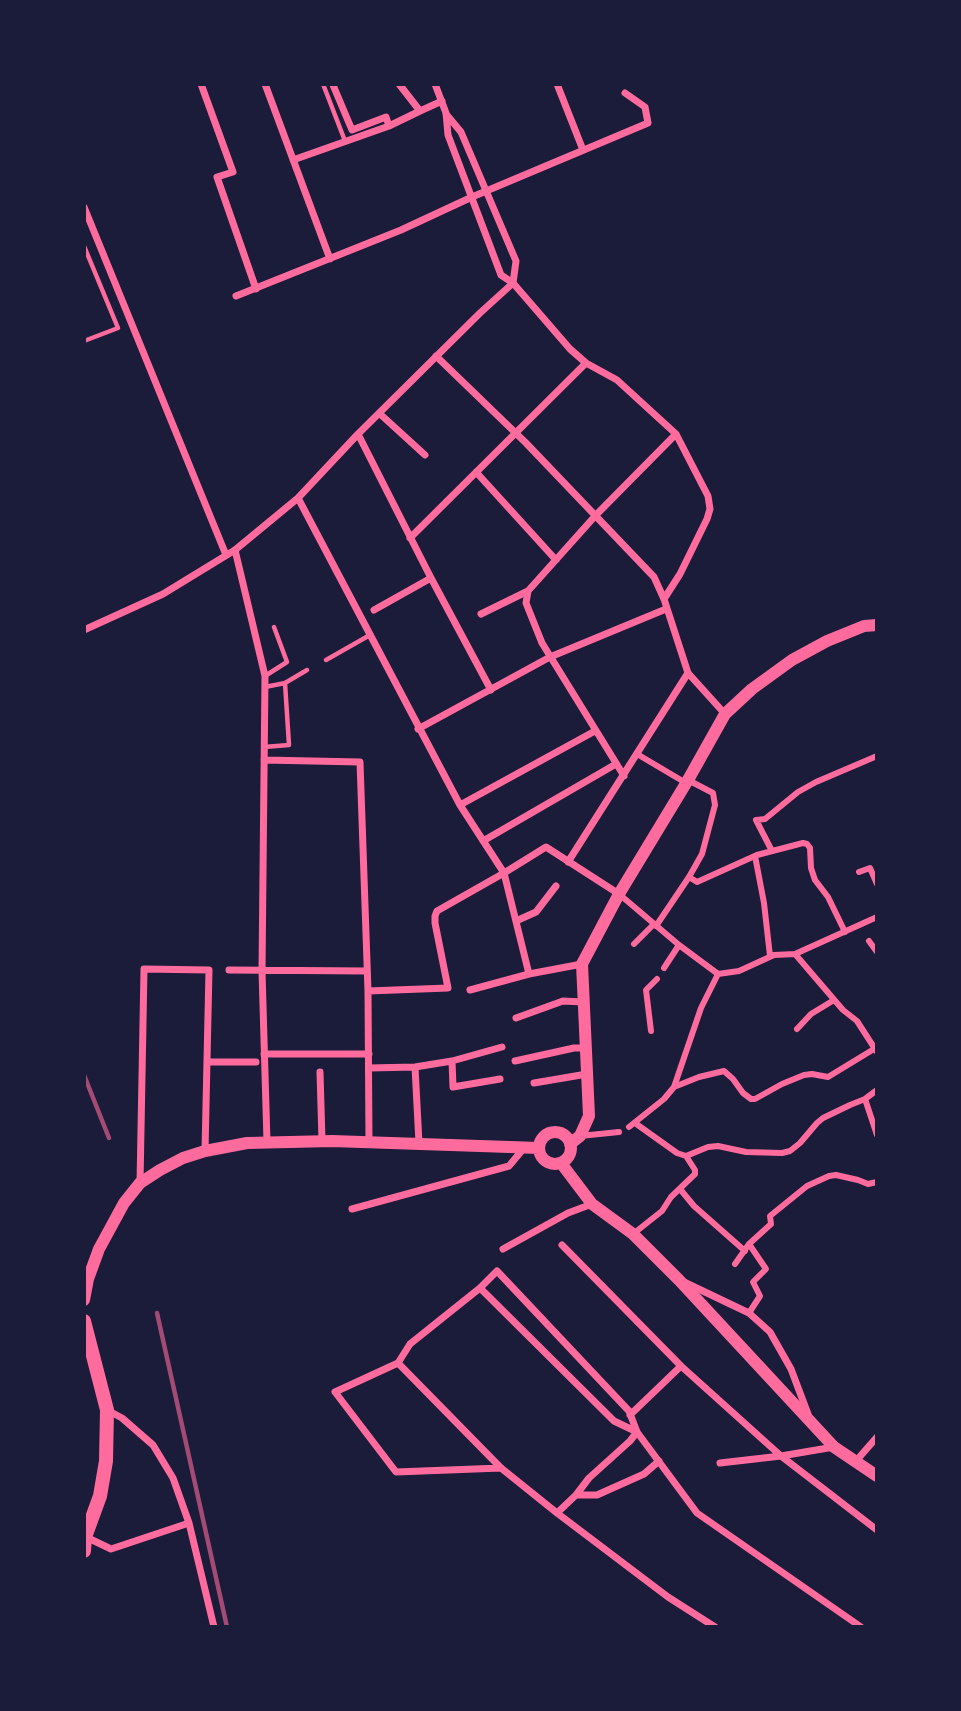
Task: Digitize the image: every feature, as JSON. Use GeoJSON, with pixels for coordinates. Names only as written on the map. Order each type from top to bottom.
{"type":"FeatureCollection","features":[{"type":"Feature","properties":{"kind":"main road"},"geometry":{"type":"LineString","coordinates":[[84,1321],[107,1410],[106,1461],[100,1496],[84,1542]]}},
{"type":"Feature","properties":{"kind":"street"},"geometry":{"type":"LineString","coordinates":[[201,84],[233,172],[217,177],[256,289]]}},
{"type":"Feature","properties":{"kind":"street"},"geometry":{"type":"LineString","coordinates":[[265,84],[330,259]]}},
{"type":"Feature","properties":{"kind":"street"},"geometry":{"type":"LineString","coordinates":[[399,84],[420,111]]}},
{"type":"Feature","properties":{"kind":"street"},"geometry":{"type":"LineString","coordinates":[[557,84],[583,150]]}},
{"type":"Feature","properties":{"kind":"street"},"geometry":{"type":"LineString","coordinates":[[333,85],[352,130],[386,117],[389,126]]}},
{"type":"Feature","properties":{"kind":"street"},"geometry":{"type":"LineString","coordinates":[[439,85],[446,113],[447,135],[501,275],[513,284],[570,349],[586,363],[618,380],[676,434],[708,496],[710,509],[707,519],[680,574],[664,599]]}},
{"type":"Feature","properties":{"kind":"street"},"geometry":{"type":"LineString","coordinates":[[236,296],[401,230],[648,123],[645,107],[625,93]]}},
{"type":"Feature","properties":{"kind":"street"},"geometry":{"type":"LineString","coordinates":[[293,160],[389,126],[442,101]]}},
{"type":"Feature","properties":{"kind":"street"},"geometry":{"type":"LineString","coordinates":[[84,630],[163,594],[235,550],[298,498],[436,356],[513,284],[516,261],[461,132],[446,113]]}},
{"type":"Feature","properties":{"kind":"street"},"geometry":{"type":"LineString","coordinates":[[84,207],[226,555]]}},
{"type":"Feature","properties":{"kind":"street"},"geometry":{"type":"LineString","coordinates":[[436,356],[596,515],[654,578],[664,599],[688,673],[725,714]]}},
{"type":"Feature","properties":{"kind":"street"},"geometry":{"type":"LineString","coordinates":[[410,538],[586,363]]}},
{"type":"Feature","properties":{"kind":"street"},"geometry":{"type":"LineString","coordinates":[[379,413],[425,455]]}},
{"type":"Feature","properties":{"kind":"street"},"geometry":{"type":"LineString","coordinates":[[481,614],[528,591],[596,515],[676,434]]}},
{"type":"Feature","properties":{"kind":"street"},"geometry":{"type":"LineString","coordinates":[[358,435],[491,690]]}},
{"type":"Feature","properties":{"kind":"street"},"geometry":{"type":"LineString","coordinates":[[476,472],[556,561]]}},
{"type":"Feature","properties":{"kind":"street"},"geometry":{"type":"LineString","coordinates":[[298,498],[418,729],[460,805],[504,873],[529,974]]}},
{"type":"Feature","properties":{"kind":"street"},"geometry":{"type":"LineString","coordinates":[[235,550],[265,676],[262,971],[267,1142]]}},
{"type":"Feature","properties":{"kind":"street"},"geometry":{"type":"LineString","coordinates":[[374,610],[431,578]]}},
{"type":"Feature","properties":{"kind":"street"},"geometry":{"type":"LineString","coordinates":[[528,591],[526,603],[550,657],[624,776]]}},
{"type":"Feature","properties":{"kind":"street"},"geometry":{"type":"LineString","coordinates":[[418,729],[550,657],[666,609]]}},
{"type":"Feature","properties":{"kind":"street"},"geometry":{"type":"LineString","coordinates":[[619,1132],[575,1140],[552,1133],[541,1141],[541,1157],[552,1164],[561,1163],[568,1157],[575,1140],[589,1116],[582,964],[619,894],[725,714],[752,689],[792,660],[827,641],[864,626],[877,625]]}},
{"type":"Feature","properties":{"kind":"street"},"geometry":{"type":"LineString","coordinates":[[568,862],[688,673]]}},
{"type":"Feature","properties":{"kind":"street"},"geometry":{"type":"LineString","coordinates":[[460,805],[595,731]]}},
{"type":"Feature","properties":{"kind":"street"},"geometry":{"type":"LineString","coordinates":[[634,944],[655,925],[689,877],[702,854],[715,805],[713,793],[637,754]]}},
{"type":"Feature","properties":{"kind":"street"},"geometry":{"type":"LineString","coordinates":[[772,851],[756,820],[765,819],[798,792],[816,782],[877,756]]}},
{"type":"Feature","properties":{"kind":"street"},"geometry":{"type":"LineString","coordinates":[[264,760],[360,762],[369,991],[369,1142]]}},
{"type":"Feature","properties":{"kind":"street"},"geometry":{"type":"LineString","coordinates":[[483,841],[616,764]]}},
{"type":"Feature","properties":{"kind":"street"},"geometry":{"type":"LineString","coordinates":[[689,877],[697,881],[755,856],[807,844],[815,880],[828,897],[845,932]]}},
{"type":"Feature","properties":{"kind":"street"},"geometry":{"type":"LineString","coordinates":[[369,991],[447,988],[435,923],[437,911],[546,847],[619,894],[678,945],[718,974],[739,971],[770,956],[795,954],[860,927],[877,917]]}},
{"type":"Feature","properties":{"kind":"street"},"geometry":{"type":"LineString","coordinates":[[755,856],[770,956]]}},
{"type":"Feature","properties":{"kind":"street"},"geometry":{"type":"LineString","coordinates":[[859,872],[870,868],[877,884]]}},
{"type":"Feature","properties":{"kind":"street"},"geometry":{"type":"LineString","coordinates":[[516,921],[536,912],[556,886]]}},
{"type":"Feature","properties":{"kind":"street"},"geometry":{"type":"LineString","coordinates":[[869,941],[877,952]]}},
{"type":"Feature","properties":{"kind":"street"},"geometry":{"type":"LineString","coordinates":[[664,968],[678,945]]}},
{"type":"Feature","properties":{"kind":"street"},"geometry":{"type":"LineString","coordinates":[[674,1087],[724,1071],[743,1093],[755,1099],[804,1075],[828,1077],[876,1050],[857,1021],[834,1000],[795,954]]}},
{"type":"Feature","properties":{"kind":"street"},"geometry":{"type":"LineString","coordinates":[[470,990],[529,974],[582,964]]}},
{"type":"Feature","properties":{"kind":"street"},"geometry":{"type":"LineString","coordinates":[[140,1183],[144,969],[209,970],[205,1151]]}},
{"type":"Feature","properties":{"kind":"street"},"geometry":{"type":"LineString","coordinates":[[229,970],[368,971]]}},
{"type":"Feature","properties":{"kind":"street"},"geometry":{"type":"LineString","coordinates":[[633,1234],[662,1212],[671,1197],[695,1174],[686,1156],[632,1125],[664,1099],[674,1087],[702,1008],[718,974]]}},
{"type":"Feature","properties":{"kind":"street"},"geometry":{"type":"LineString","coordinates":[[651,1031],[646,990],[657,979]]}},
{"type":"Feature","properties":{"kind":"street"},"geometry":{"type":"LineString","coordinates":[[797,1029],[811,1014],[834,1000]]}},
{"type":"Feature","properties":{"kind":"street"},"geometry":{"type":"LineString","coordinates":[[516,1018],[563,1001],[584,1002]]}},
{"type":"Feature","properties":{"kind":"street"},"geometry":{"type":"LineString","coordinates":[[369,1068],[415,1067],[452,1061],[502,1047]]}},
{"type":"Feature","properties":{"kind":"street"},"geometry":{"type":"LineString","coordinates":[[515,1062],[574,1048],[586,1048]]}},
{"type":"Feature","properties":{"kind":"street"},"geometry":{"type":"LineString","coordinates":[[264,1054],[369,1054]]}},
{"type":"Feature","properties":{"kind":"street"},"geometry":{"type":"LineString","coordinates":[[452,1061],[453,1087],[500,1079]]}},
{"type":"Feature","properties":{"kind":"street"},"geometry":{"type":"LineString","coordinates":[[207,1062],[256,1062]]}},
{"type":"Feature","properties":{"kind":"street"},"geometry":{"type":"LineString","coordinates":[[415,1067],[419,1143]]}},
{"type":"Feature","properties":{"kind":"street"},"geometry":{"type":"LineString","coordinates":[[320,1072],[322,1141]]}},
{"type":"Feature","properties":{"kind":"street"},"geometry":{"type":"LineString","coordinates":[[534,1083],[587,1074]]}},
{"type":"Feature","properties":{"kind":"street"},"geometry":{"type":"LineString","coordinates":[[686,1156],[718,1146],[746,1152],[790,1151],[823,1118],[866,1099],[877,1090]]}},
{"type":"Feature","properties":{"kind":"street"},"geometry":{"type":"LineString","coordinates":[[866,1099],[877,1135]]}},
{"type":"Feature","properties":{"kind":"street"},"geometry":{"type":"LineString","coordinates":[[84,1300],[88,1279],[103,1240],[124,1203],[140,1183],[184,1158],[205,1151],[267,1142],[419,1143],[539,1148]]}},
{"type":"Feature","properties":{"kind":"street"},"geometry":{"type":"LineString","coordinates":[[352,1209],[509,1166],[524,1148]]}},
{"type":"Feature","properties":{"kind":"street"},"geometry":{"type":"LineString","coordinates":[[561,1163],[592,1204],[633,1234],[679,1280],[834,1447],[877,1476]]}},
{"type":"Feature","properties":{"kind":"street"},"geometry":{"type":"LineString","coordinates":[[736,1264],[749,1244],[771,1224],[770,1216],[807,1186],[836,1175],[868,1184],[877,1182]]}},
{"type":"Feature","properties":{"kind":"street"},"geometry":{"type":"LineString","coordinates":[[680,1189],[694,1206],[745,1251]]}},
{"type":"Feature","properties":{"kind":"street"},"geometry":{"type":"LineString","coordinates":[[503,1249],[568,1213],[592,1204]]}},
{"type":"Feature","properties":{"kind":"street"},"geometry":{"type":"LineString","coordinates":[[749,1244],[766,1269],[753,1282],[760,1296],[749,1313]]}},
{"type":"Feature","properties":{"kind":"street"},"geometry":{"type":"LineString","coordinates":[[562,1245],[681,1366],[781,1456],[877,1530]]}},
{"type":"Feature","properties":{"kind":"street"},"geometry":{"type":"LineString","coordinates":[[501,1468],[396,1472],[335,1392],[398,1363],[410,1344],[497,1271],[630,1413],[637,1432],[697,1513],[861,1627]]}},
{"type":"Feature","properties":{"kind":"street"},"geometry":{"type":"LineString","coordinates":[[679,1280],[749,1313],[770,1332],[791,1369],[812,1424]]}},
{"type":"Feature","properties":{"kind":"street"},"geometry":{"type":"LineString","coordinates":[[480,1288],[614,1420],[637,1432]]}},
{"type":"Feature","properties":{"kind":"street"},"geometry":{"type":"LineString","coordinates":[[398,1363],[501,1468],[668,1597],[715,1627]]}},
{"type":"Feature","properties":{"kind":"street"},"geometry":{"type":"LineString","coordinates":[[630,1413],[681,1366]]}},
{"type":"Feature","properties":{"kind":"street"},"geometry":{"type":"LineString","coordinates":[[107,1410],[122,1418],[153,1445],[173,1478],[189,1523],[214,1627]]}},
{"type":"Feature","properties":{"kind":"street"},"geometry":{"type":"LineString","coordinates":[[557,1513],[637,1432]]}},
{"type":"Feature","properties":{"kind":"street"},"geometry":{"type":"LineString","coordinates":[[856,1461],[877,1437]]}},
{"type":"Feature","properties":{"kind":"street"},"geometry":{"type":"LineString","coordinates":[[720,1463],[834,1447]]}},
{"type":"Feature","properties":{"kind":"street"},"geometry":{"type":"LineString","coordinates":[[576,1495],[597,1495],[644,1474],[660,1461]]}},
{"type":"Feature","properties":{"kind":"street"},"geometry":{"type":"LineString","coordinates":[[84,1542],[111,1549],[189,1523]]}},
{"type":"Feature","properties":{"kind":"lane"},"geometry":{"type":"LineString","coordinates":[[323,84],[345,141]]}},
{"type":"Feature","properties":{"kind":"lane"},"geometry":{"type":"LineString","coordinates":[[84,246],[118,328],[84,341]]}},
{"type":"Feature","properties":{"kind":"lane"},"geometry":{"type":"LineString","coordinates":[[265,676],[287,662],[274,627]]}},
{"type":"Feature","properties":{"kind":"lane"},"geometry":{"type":"LineString","coordinates":[[326,660],[370,635]]}},
{"type":"Feature","properties":{"kind":"lane"},"geometry":{"type":"LineString","coordinates":[[265,687],[285,683],[307,670]]}},
{"type":"Feature","properties":{"kind":"lane"},"geometry":{"type":"LineString","coordinates":[[264,747],[289,745],[285,683]]}},
{"type":"Feature","properties":{"kind":"railway"},"geometry":{"type":"LineString","coordinates":[[84,1075],[109,1138]]}},
{"type":"Feature","properties":{"kind":"railway"},"geometry":{"type":"LineString","coordinates":[[157,1313],[227,1627]]}}]}
